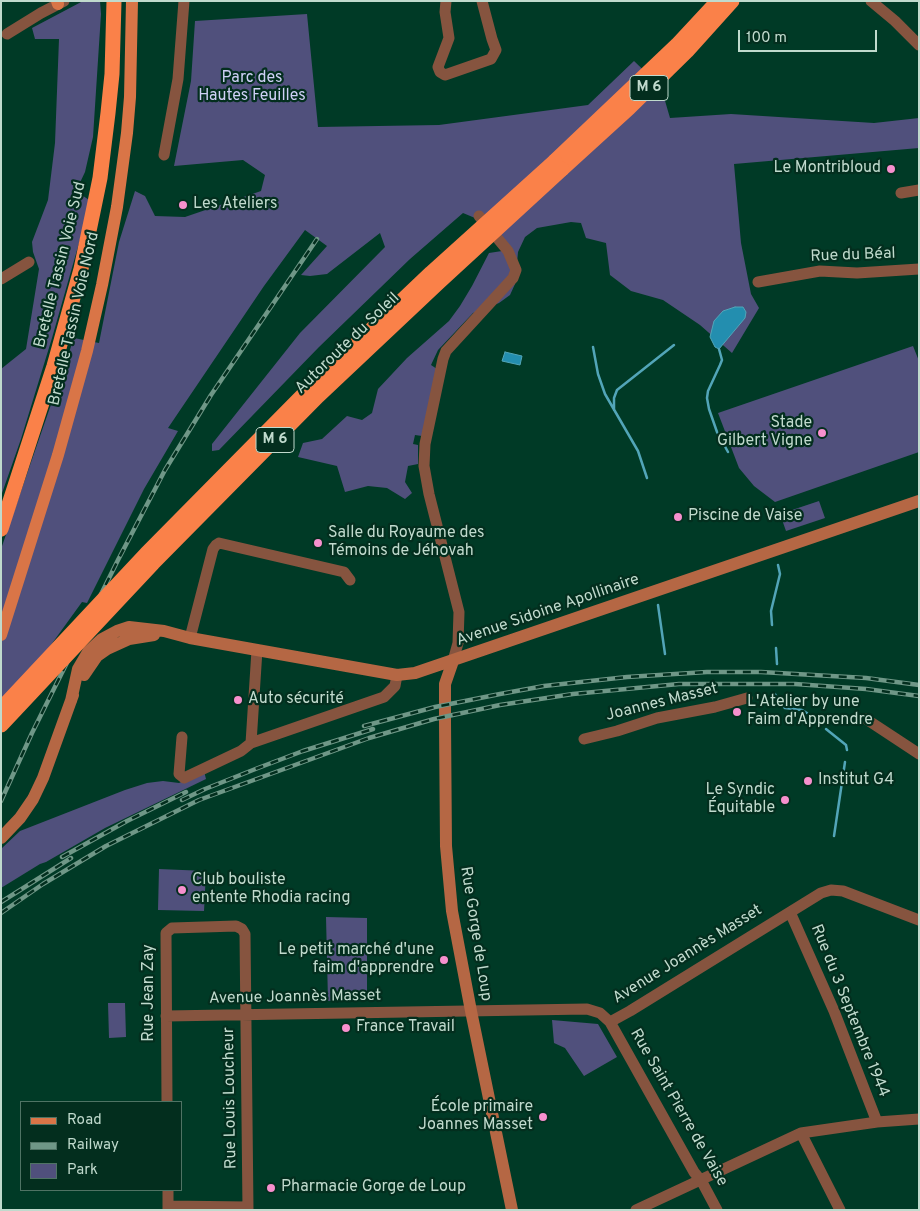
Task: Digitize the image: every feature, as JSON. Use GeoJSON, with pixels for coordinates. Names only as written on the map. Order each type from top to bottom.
{"type":"FeatureCollection","features":[{"type":"Feature","properties":{"kind":"highway","name":"Bretelle Tassin Voie Sud"},"geometry":{"type":"LineString","coordinates":[[1,529],[30,445],[81,269],[101,170],[112,74],[114,1]]}},
{"type":"Feature","properties":{"kind":"highway","name":"Autoroute du Soleil"},"geometry":{"type":"LineString","coordinates":[[1,725],[154,563],[318,396],[559,165],[718,1]]}},
{"type":"Feature","properties":{"kind":"highway","name":"Autoroute du Soleil"},"geometry":{"type":"LineString","coordinates":[[1,709],[146,554],[310,388],[431,273],[629,108],[687,50],[732,1]]}},
{"type":"Feature","properties":{"kind":"main road","name":"Bretelle Tassin Voie Nord"},"geometry":{"type":"LineString","coordinates":[[1,635],[60,446],[87,351],[102,285],[117,207],[127,132],[131,87],[132,1]]}},
{"type":"Feature","properties":{"kind":"main road","name":"Avenue Sidoine Apollinaire"},"geometry":{"type":"LineString","coordinates":[[1,838],[20,818],[33,799],[71,701],[78,669],[88,652],[102,639],[118,631],[129,627],[164,631],[184,637],[397,675],[415,673],[919,501]]}},
{"type":"Feature","properties":{"kind":"main road","name":"Rue Gorge de Loup"},"geometry":{"type":"LineString","coordinates":[[453,661],[445,684],[446,846],[452,911],[512,1210]]}},
{"type":"Feature","properties":{"kind":"street"},"geometry":{"type":"LineString","coordinates":[[164,155],[178,79],[184,1]]}},
{"type":"Feature","properties":{"kind":"street"},"geometry":{"type":"LineString","coordinates":[[446,1],[445,12],[449,38],[438,67],[440,72],[445,75],[492,59],[496,50],[482,1]]}},
{"type":"Feature","properties":{"kind":"street"},"geometry":{"type":"LineString","coordinates":[[871,1],[919,46]]}},
{"type":"Feature","properties":{"kind":"street"},"geometry":{"type":"LineString","coordinates":[[4,32],[60,2]]}},
{"type":"Feature","properties":{"kind":"street"},"geometry":{"type":"LineString","coordinates":[[901,193],[919,190]]}},
{"type":"Feature","properties":{"kind":"street"},"geometry":{"type":"LineString","coordinates":[[453,661],[458,643],[459,612],[429,494],[424,466],[425,444],[446,351],[513,278],[516,270],[508,251],[479,216]]}},
{"type":"Feature","properties":{"kind":"street"},"geometry":{"type":"LineString","coordinates":[[1,279],[30,262]]}},
{"type":"Feature","properties":{"kind":"street","name":"Rue du Béal"},"geometry":{"type":"LineString","coordinates":[[758,282],[820,271],[857,273],[919,269]]}},
{"type":"Feature","properties":{"kind":"street"},"geometry":{"type":"LineString","coordinates":[[184,637],[213,549],[216,545],[219,544],[344,572],[350,580]]}},
{"type":"Feature","properties":{"kind":"street"},"geometry":{"type":"LineString","coordinates":[[251,743],[257,650]]}},
{"type":"Feature","properties":{"kind":"street"},"geometry":{"type":"LineString","coordinates":[[182,738],[179,774],[184,778],[241,751],[251,743],[384,697],[395,686],[397,675]]}},
{"type":"Feature","properties":{"kind":"street","name":"Joannes Masset"},"geometry":{"type":"LineString","coordinates":[[584,739],[657,718],[715,707],[747,698]]}},
{"type":"Feature","properties":{"kind":"street"},"geometry":{"type":"LineString","coordinates":[[866,719],[919,754]]}},
{"type":"Feature","properties":{"kind":"street","name":"Avenue Joannès Masset"},"geometry":{"type":"LineString","coordinates":[[166,1016],[587,1009],[600,1013],[610,1022],[821,893],[831,890],[843,891],[919,920]]}},
{"type":"Feature","properties":{"kind":"street","name":"Rue du 3 Septembre 1944"},"geometry":{"type":"LineString","coordinates":[[790,912],[834,1011],[877,1122]]}},
{"type":"Feature","properties":{"kind":"street","name":"Rue Jean Zay"},"geometry":{"type":"LineString","coordinates":[[167,1101],[166,933],[172,928],[236,926],[242,929]]}},
{"type":"Feature","properties":{"kind":"street","name":"Rue Louis Loucheur"},"geometry":{"type":"LineString","coordinates":[[168,1208],[248,1208],[245,934],[242,929]]}},
{"type":"Feature","properties":{"kind":"street","name":"Rue Saint Pierre de Vaise"},"geometry":{"type":"LineString","coordinates":[[610,1022],[717,1210]]}},
{"type":"Feature","properties":{"kind":"street"},"geometry":{"type":"LineString","coordinates":[[636,1210],[801,1133],[877,1122],[919,1119]]}},
{"type":"Feature","properties":{"kind":"street"},"geometry":{"type":"LineString","coordinates":[[801,1133],[840,1210]]}},
{"type":"Feature","properties":{"kind":"street"},"geometry":{"type":"LineString","coordinates":[[168,1191],[168,1208]]}},
{"type":"Feature","properties":{"kind":"green space"},"geometry":{"type":"Polygon","coordinates":[[[83,1],[100,1],[101,14],[93,137],[85,172],[77,189],[79,193],[89,200],[81,236],[52,338],[21,439],[1,496],[1,369],[26,349],[39,269],[33,252],[32,242],[48,200],[55,143],[59,39],[35,39],[32,28],[83,1]]]}},
{"type":"Feature","properties":{"kind":"green space","name":"Parc des Hautes Feuilles"},"geometry":{"type":"Polygon","coordinates":[[[307,14],[318,127],[439,125],[588,105],[634,61],[661,87],[670,118],[731,114],[874,123],[919,118],[919,148],[734,164],[741,243],[751,294],[759,308],[732,353],[700,325],[663,300],[631,291],[610,275],[606,243],[586,238],[581,223],[571,222],[537,228],[525,237],[518,252],[515,284],[510,295],[499,303],[473,313],[438,350],[431,365],[437,369],[422,436],[415,435],[413,444],[418,445],[418,464],[408,466],[405,482],[412,493],[405,499],[387,488],[368,486],[345,492],[337,466],[298,457],[303,443],[322,439],[347,416],[362,420],[372,413],[378,389],[407,358],[449,321],[472,286],[489,253],[502,251],[475,218],[463,213],[410,259],[319,347],[219,450],[212,451],[212,444],[300,333],[385,247],[380,233],[327,274],[301,275],[327,246],[305,230],[264,286],[168,428],[178,431],[144,489],[87,603],[82,602],[27,678],[1,700],[1,549],[74,338],[99,343],[119,242],[135,191],[145,196],[155,216],[185,217],[261,191],[265,175],[243,160],[174,166],[191,81],[195,21],[307,14]]]}},
{"type":"Feature","properties":{"kind":"green space","name":"Stade Gilbert Vigne"},"geometry":{"type":"Polygon","coordinates":[[[913,346],[919,361],[919,452],[775,502],[754,486],[739,468],[718,413],[913,346]]]}},
{"type":"Feature","properties":{"kind":"green space"},"geometry":{"type":"Polygon","coordinates":[[[819,501],[825,518],[786,531],[780,514],[819,501]]]}},
{"type":"Feature","properties":{"kind":"green space"},"geometry":{"type":"Polygon","coordinates":[[[204,771],[206,779],[105,828],[1,888],[1,849],[20,831],[125,790],[147,783],[163,781],[179,783],[204,771]]]}},
{"type":"Feature","properties":{"kind":"green space","name":"Club bouliste entente Rhodia racing"},"geometry":{"type":"Polygon","coordinates":[[[159,869],[206,871],[204,911],[158,910],[159,869]]]}},
{"type":"Feature","properties":{"kind":"green space"},"geometry":{"type":"Polygon","coordinates":[[[326,917],[367,918],[367,1000],[328,1001],[326,917]]]}},
{"type":"Feature","properties":{"kind":"green space"},"geometry":{"type":"Polygon","coordinates":[[[108,1003],[125,1003],[126,1037],[109,1038],[108,1003]]]}},
{"type":"Feature","properties":{"kind":"green space"},"geometry":{"type":"Polygon","coordinates":[[[552,1020],[598,1024],[617,1057],[584,1076],[565,1048],[554,1043],[552,1020]]]}},
{"type":"Feature","properties":{"kind":"shaded area"},"geometry":{"type":"Polygon","coordinates":[[[735,307],[743,307],[746,312],[745,318],[719,349],[715,347],[710,337],[714,321],[723,311],[735,307]]]}},
{"type":"Feature","properties":{"kind":"shaded area"},"geometry":{"type":"Polygon","coordinates":[[[505,352],[522,356],[520,365],[502,361],[505,352]]]}},
{"type":"Feature","properties":{"kind":"waterway"},"geometry":{"type":"LineString","coordinates":[[614,410],[614,398],[617,390],[674,345]]}},
{"type":"Feature","properties":{"kind":"waterway"},"geometry":{"type":"LineString","coordinates":[[593,347],[598,374],[605,394],[638,451],[647,478]]}},
{"type":"Feature","properties":{"kind":"waterway"},"geometry":{"type":"LineString","coordinates":[[719,349],[722,360],[708,391],[707,398],[717,432],[728,452]]}},
{"type":"Feature","properties":{"kind":"waterway"},"geometry":{"type":"LineString","coordinates":[[772,625],[771,611],[780,574],[778,565]]}},
{"type":"Feature","properties":{"kind":"waterway"},"geometry":{"type":"LineString","coordinates":[[658,605],[665,654]]}},
{"type":"Feature","properties":{"kind":"waterway"},"geometry":{"type":"LineString","coordinates":[[776,648],[777,664]]}},
{"type":"Feature","properties":{"kind":"waterway"},"geometry":{"type":"LineString","coordinates":[[775,694],[785,708],[802,710],[807,713]]}},
{"type":"Feature","properties":{"kind":"waterway"},"geometry":{"type":"LineString","coordinates":[[826,729],[846,745],[847,750]]}},
{"type":"Feature","properties":{"kind":"waterway"},"geometry":{"type":"LineString","coordinates":[[834,836],[845,762]]}},
{"type":"Feature","properties":{"kind":"railway"},"geometry":{"type":"LineString","coordinates":[[1,801],[32,733],[165,470],[211,395],[317,239]]}},
{"type":"Feature","properties":{"kind":"railway"},"geometry":{"type":"LineString","coordinates":[[364,726],[435,707],[500,694],[544,686],[627,677],[707,672],[761,672],[866,678],[919,685]]}},
{"type":"Feature","properties":{"kind":"railway"},"geometry":{"type":"LineString","coordinates":[[1,913],[43,884],[106,846],[199,800],[369,738],[434,719],[500,705],[573,694],[679,684],[795,684],[866,689],[919,696]]}},
{"type":"Feature","properties":{"kind":"railway"},"geometry":{"type":"LineString","coordinates":[[182,800],[205,789],[303,751],[373,729]]}},
{"type":"Feature","properties":{"kind":"railway"},"geometry":{"type":"LineString","coordinates":[[62,857],[127,821],[186,792]]}},
{"type":"Feature","properties":{"kind":"railway"},"geometry":{"type":"LineString","coordinates":[[1,902],[71,858]]}},
{"type":"Feature","properties":{"kind":"place","name":"Le Montribloud"},"geometry":{"type":"Point","coordinates":[891,169]}},
{"type":"Feature","properties":{"kind":"place","name":"Les Ateliers"},"geometry":{"type":"Point","coordinates":[183,205]}},
{"type":"Feature","properties":{"kind":"place","name":"Stade Gilbert Vigne"},"geometry":{"type":"Point","coordinates":[822,433]}},
{"type":"Feature","properties":{"kind":"place","name":"Piscine de Vaise"},"geometry":{"type":"Point","coordinates":[678,517]}},
{"type":"Feature","properties":{"kind":"place","name":"Salle du Royaume des Témoins de Jéhovah"},"geometry":{"type":"Point","coordinates":[318,543]}},
{"type":"Feature","properties":{"kind":"place","name":"Auto sécurité"},"geometry":{"type":"Point","coordinates":[238,700]}},
{"type":"Feature","properties":{"kind":"place","name":"L'Atelier by une Faim d'Apprendre"},"geometry":{"type":"Point","coordinates":[737,712]}},
{"type":"Feature","properties":{"kind":"place","name":"Institut G4"},"geometry":{"type":"Point","coordinates":[808,781]}},
{"type":"Feature","properties":{"kind":"place","name":"Le Syndic Équitable"},"geometry":{"type":"Point","coordinates":[785,800]}},
{"type":"Feature","properties":{"kind":"place","name":"Club bouliste entente Rhodia racing"},"geometry":{"type":"Point","coordinates":[182,890]}},
{"type":"Feature","properties":{"kind":"place","name":"Le petit marché d'une faim d'apprendre"},"geometry":{"type":"Point","coordinates":[444,960]}},
{"type":"Feature","properties":{"kind":"place","name":"France Travail"},"geometry":{"type":"Point","coordinates":[346,1028]}},
{"type":"Feature","properties":{"kind":"place","name":"École primaire Joannes Masset"},"geometry":{"type":"Point","coordinates":[543,1117]}},
{"type":"Feature","properties":{"kind":"place","name":"Pharmacie Gorge de Loup"},"geometry":{"type":"Point","coordinates":[271,1188]}}]}
